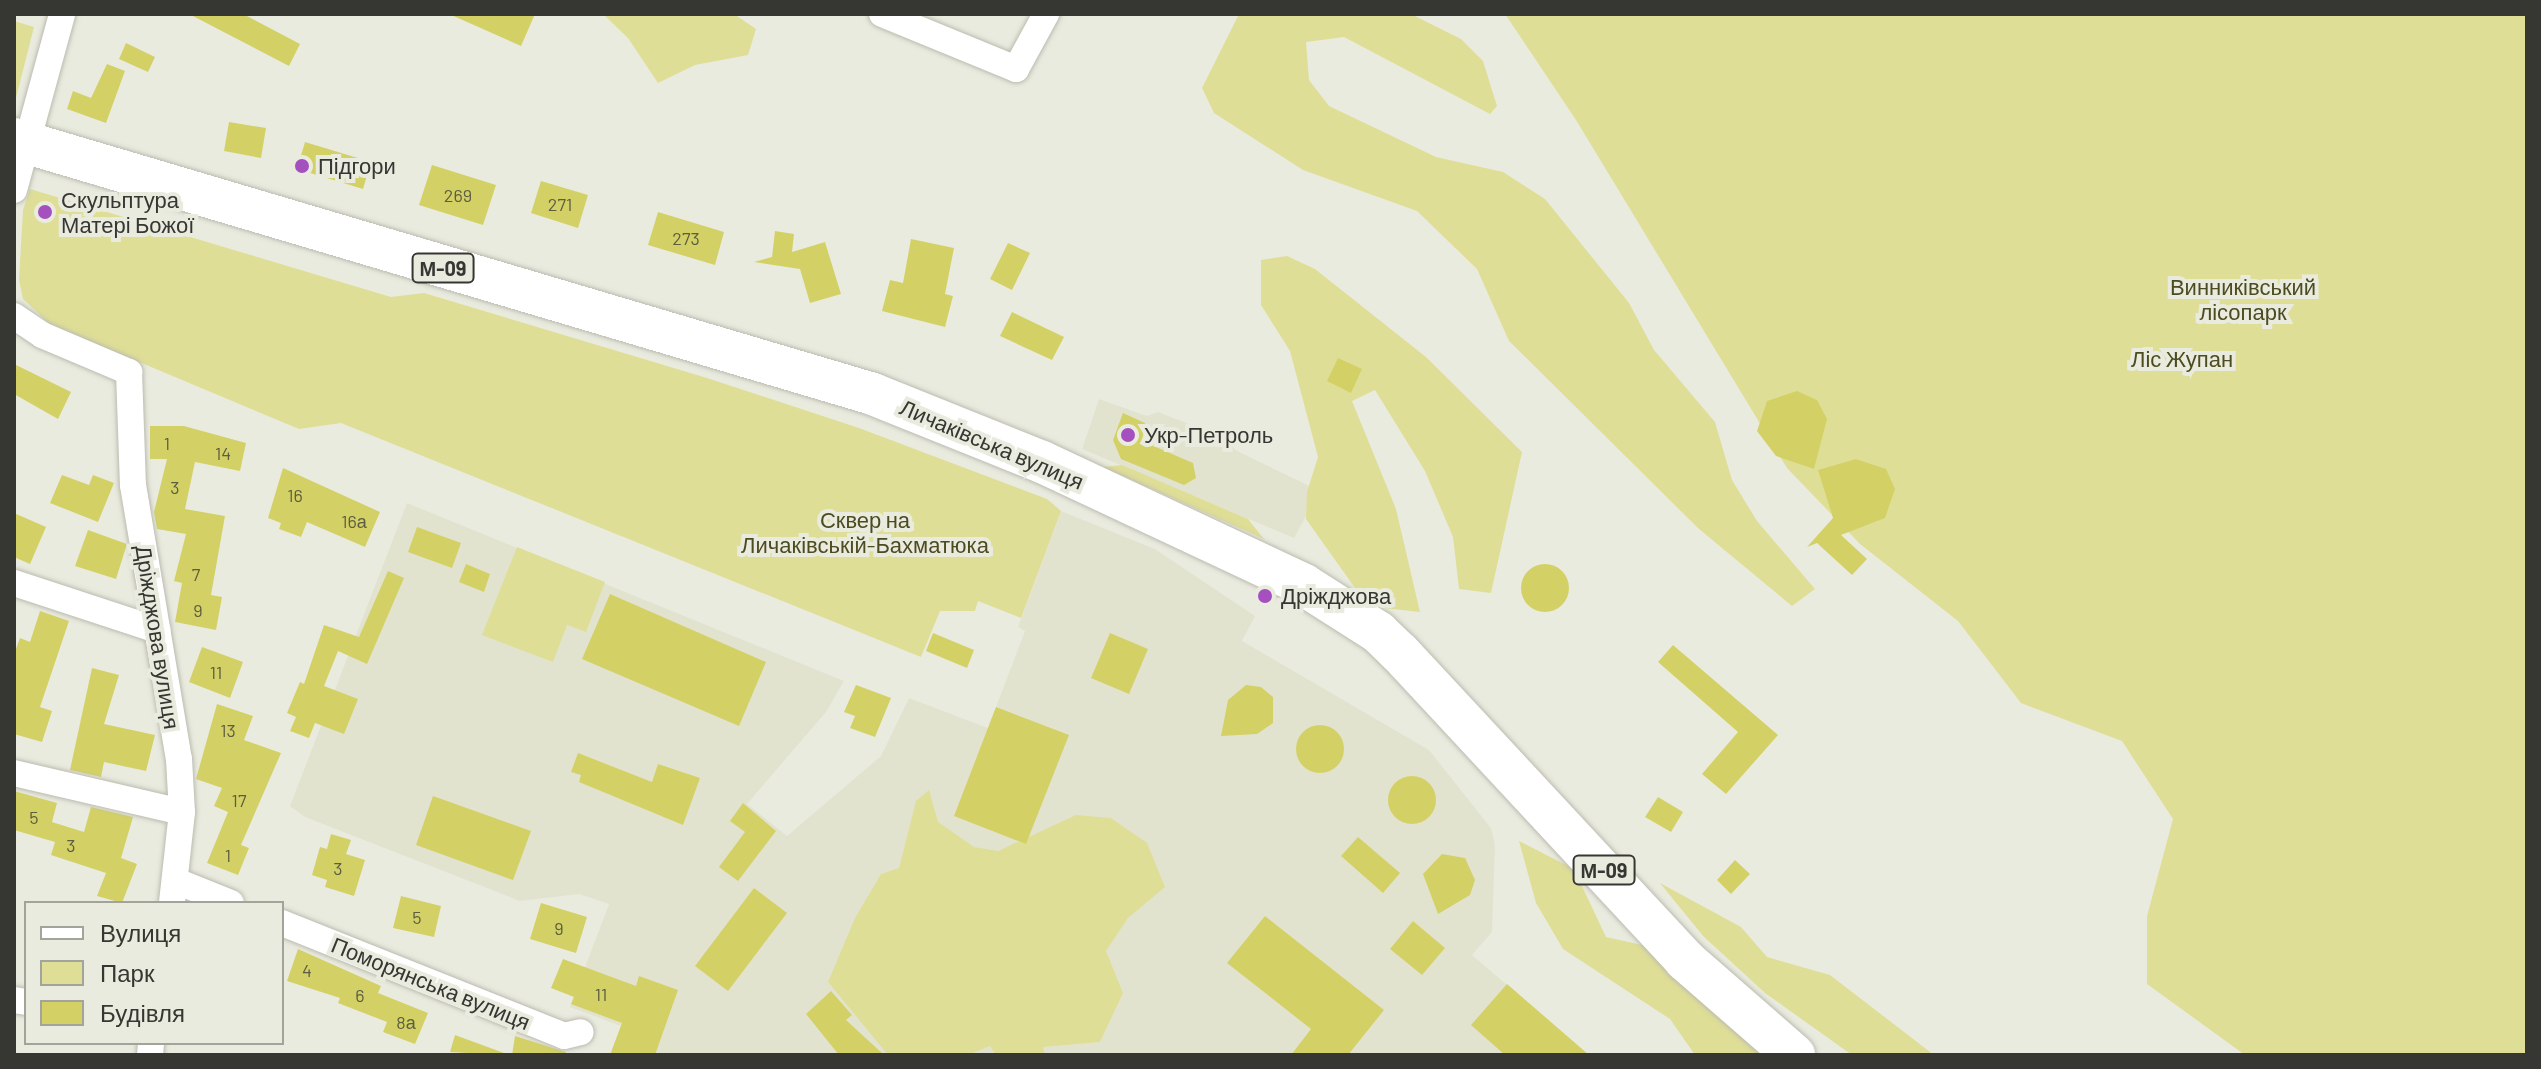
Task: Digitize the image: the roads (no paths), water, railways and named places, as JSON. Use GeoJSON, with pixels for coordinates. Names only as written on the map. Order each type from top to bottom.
{"type":"FeatureCollection","features":[{"type":"Feature","properties":{"kind":"main road","name":"Личаківська вулиця"},"geometry":{"type":"LineString","coordinates":[[19,141],[716,352],[873,394],[1027,456],[1304,585],[1378,632],[1408,660],[1685,960],[1794,1055]]}},
{"type":"Feature","properties":{"kind":"street"},"geometry":{"type":"LineString","coordinates":[[14,190],[19,141],[62,14]]}},
{"type":"Feature","properties":{"kind":"street"},"geometry":{"type":"LineString","coordinates":[[882,14],[1016,69],[1046,14]]}},
{"type":"Feature","properties":{"kind":"street","name":"Дріжджова вулиця"},"geometry":{"type":"LineString","coordinates":[[14,316],[42,335],[129,372],[127,440],[182,812],[174,892]]}},
{"type":"Feature","properties":{"kind":"street"},"geometry":{"type":"LineString","coordinates":[[14,583],[157,630]]}},
{"type":"Feature","properties":{"kind":"street"},"geometry":{"type":"LineString","coordinates":[[14,773],[182,812]]}},
{"type":"Feature","properties":{"kind":"street"},"geometry":{"type":"LineString","coordinates":[[174,892],[221,901]]}},
{"type":"Feature","properties":{"kind":"street","name":"Поморянська вулиця"},"geometry":{"type":"LineString","coordinates":[[284,924],[564,1036],[581,1032]]}},
{"type":"Feature","properties":{"kind":"place","name":"Підгори"},"geometry":{"type":"Point","coordinates":[302,166]}},
{"type":"Feature","properties":{"kind":"place","name":"Скульптура Матері Божої"},"geometry":{"type":"Point","coordinates":[45,212]}},
{"type":"Feature","properties":{"kind":"place","name":"Укр-Петроль"},"geometry":{"type":"Point","coordinates":[1128,435]}},
{"type":"Feature","properties":{"kind":"place","name":"Дріжджова"},"geometry":{"type":"Point","coordinates":[1265,596]}},
{"type":"Feature","properties":{"kind":"park label","name":"Винниківський лісопарк"},"geometry":{"type":"Point","coordinates":[2243,298]}},
{"type":"Feature","properties":{"kind":"park label","name":"Ліс Жупан"},"geometry":{"type":"Point","coordinates":[2182,359]}},
{"type":"Feature","properties":{"kind":"park label","name":"Сквер на Личаківській-Бахматюка"},"geometry":{"type":"Point","coordinates":[865,532]}}]}
